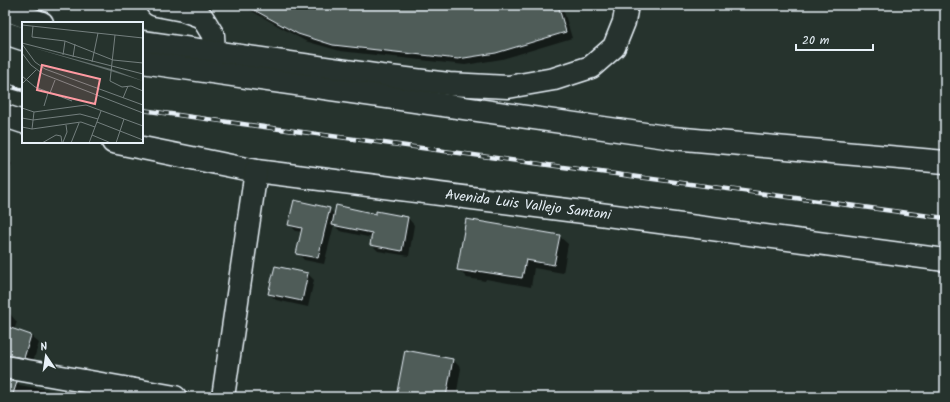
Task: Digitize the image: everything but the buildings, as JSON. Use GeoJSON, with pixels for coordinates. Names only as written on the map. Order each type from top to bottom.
{"type":"FeatureCollection","features":[{"type":"Feature","properties":{"kind":"street"},"geometry":{"type":"LineString","coordinates":[[157,5],[183,10],[202,17],[213,35],[214,52]]}},
{"type":"Feature","properties":{"kind":"street"},"geometry":{"type":"LineString","coordinates":[[143,42],[449,84],[508,87],[554,80],[591,67],[614,47],[624,22],[627,5]]}},
{"type":"Feature","properties":{"kind":"street"},"geometry":{"type":"LineString","coordinates":[[5,9],[39,22]]}},
{"type":"Feature","properties":{"kind":"street"},"geometry":{"type":"LineString","coordinates":[[5,32],[22,39]]}},
{"type":"Feature","properties":{"kind":"street"},"geometry":{"type":"LineString","coordinates":[[143,62],[673,138],[945,162]]}},
{"type":"Feature","properties":{"kind":"street"},"geometry":{"type":"LineString","coordinates":[[5,116],[22,122]]}},
{"type":"Feature","properties":{"kind":"street","name":"Avenida Luis Vallejo Santoni"},"geometry":{"type":"LineString","coordinates":[[118,143],[256,171],[607,215],[945,260]]}},
{"type":"Feature","properties":{"kind":"street"},"geometry":{"type":"LineString","coordinates":[[223,397],[256,171]]}},
{"type":"Feature","properties":{"kind":"street"},"geometry":{"type":"LineString","coordinates":[[5,367],[175,397]]}},
{"type":"Feature","properties":{"kind":"railway"},"geometry":{"type":"LineString","coordinates":[[5,85],[22,90]]}},
{"type":"Feature","properties":{"kind":"railway"},"geometry":{"type":"LineString","coordinates":[[143,110],[945,218]]}}]}
